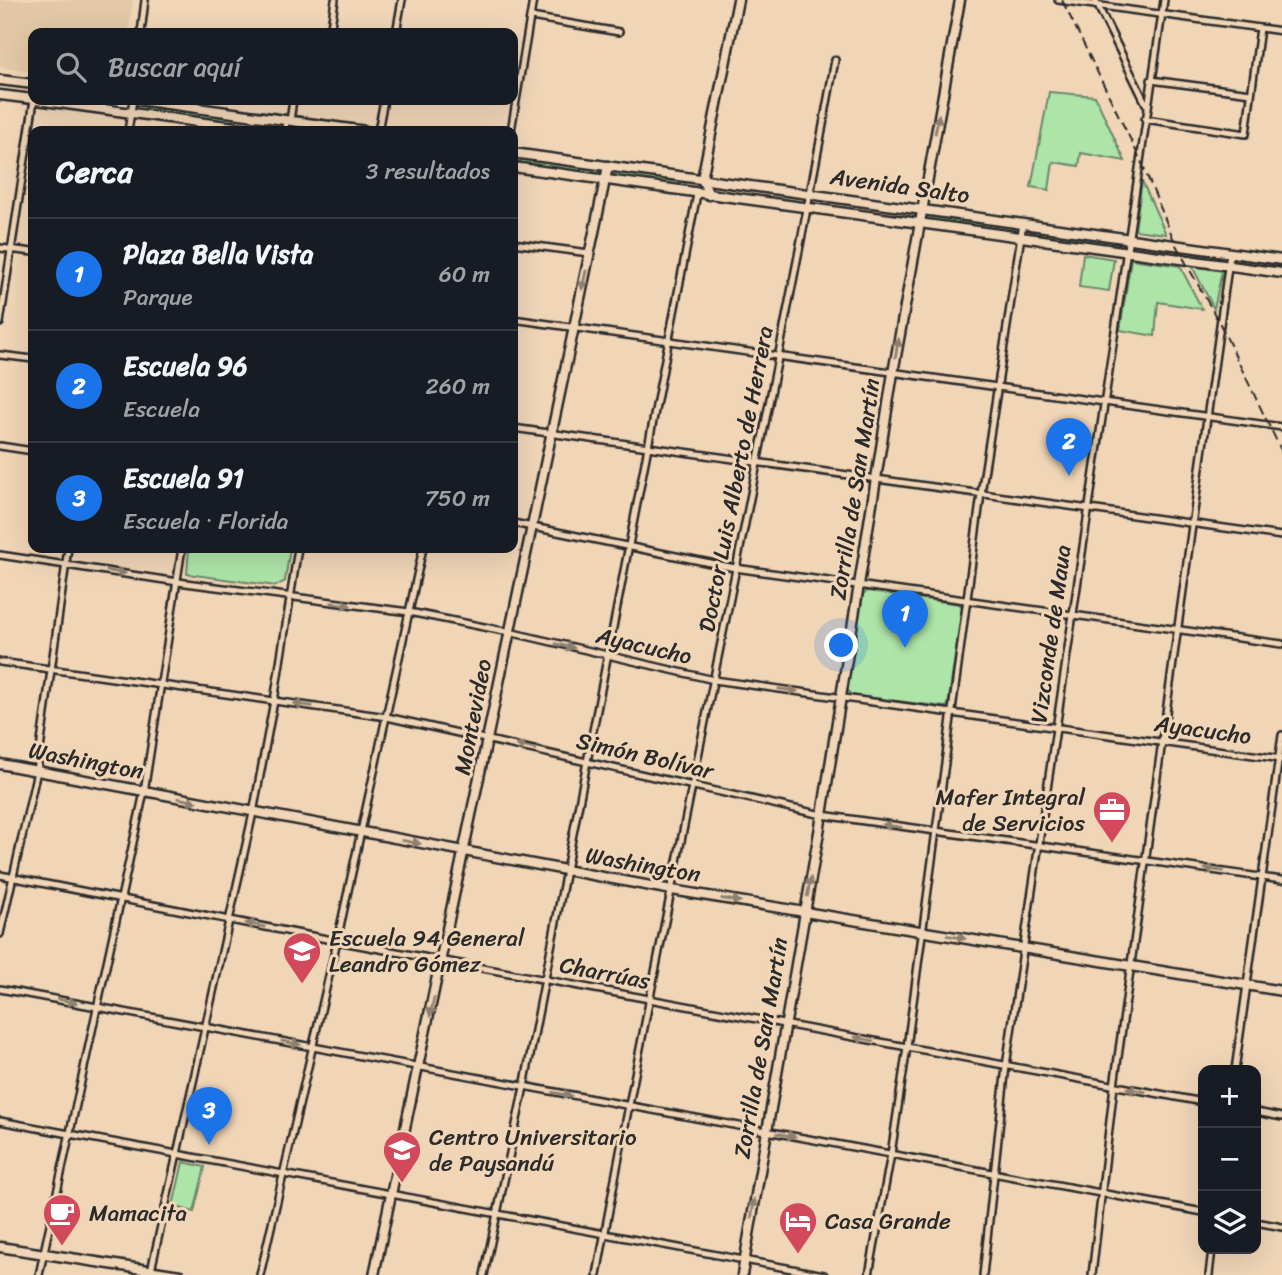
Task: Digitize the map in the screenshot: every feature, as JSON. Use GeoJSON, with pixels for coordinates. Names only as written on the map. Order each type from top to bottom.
{"type":"FeatureCollection","features":[{"type":"Feature","properties":{"kind":"street"},"geometry":{"type":"LineString","coordinates":[[142,28],[145,0]]}},
{"type":"Feature","properties":{"kind":"street"},"geometry":{"type":"LineString","coordinates":[[331,28],[335,0]]}},
{"type":"Feature","properties":{"kind":"street"},"geometry":{"type":"LineString","coordinates":[[397,28],[402,0]]}},
{"type":"Feature","properties":{"kind":"street"},"geometry":{"type":"LineString","coordinates":[[518,91],[533,0]]}},
{"type":"Feature","properties":{"kind":"street"},"geometry":{"type":"LineString","coordinates":[[709,195],[702,178],[738,0]]}},
{"type":"Feature","properties":{"kind":"street","name":"Zorrilla de San Martín"},"geometry":{"type":"LineString","coordinates":[[742,1275],[860,585],[893,373],[960,0]]}},
{"type":"Feature","properties":{"kind":"street"},"geometry":{"type":"LineString","coordinates":[[1058,0],[1097,2],[1161,15],[1282,31]]}},
{"type":"Feature","properties":{"kind":"street","name":"Vizconde de Maua"},"geometry":{"type":"LineString","coordinates":[[983,1275],[1006,1066],[1164,0]]}},
{"type":"Feature","properties":{"kind":"street"},"geometry":{"type":"LineString","coordinates":[[1097,2],[1147,106]]}},
{"type":"Feature","properties":{"kind":"street"},"geometry":{"type":"LineString","coordinates":[[531,17],[619,32]]}},
{"type":"Feature","properties":{"kind":"street"},"geometry":{"type":"LineString","coordinates":[[1145,120],[1246,134],[1261,28]]}},
{"type":"Feature","properties":{"kind":"street","name":"Doctor Luis Alberto de Herrera"},"geometry":{"type":"LineString","coordinates":[[597,1275],[735,568],[779,357],[835,60]]}},
{"type":"Feature","properties":{"kind":"street"},"geometry":{"type":"LineString","coordinates":[[0,79],[28,83]]}},
{"type":"Feature","properties":{"kind":"street"},"geometry":{"type":"LineString","coordinates":[[1151,80],[1251,93]]}},
{"type":"Feature","properties":{"kind":"street"},"geometry":{"type":"LineString","coordinates":[[0,94],[28,99]]}},
{"type":"Feature","properties":{"kind":"street"},"geometry":{"type":"LineString","coordinates":[[31,126],[34,105]]}},
{"type":"Feature","properties":{"kind":"street"},"geometry":{"type":"LineString","coordinates":[[72,105],[216,126]]}},
{"type":"Feature","properties":{"kind":"street"},"geometry":{"type":"LineString","coordinates":[[129,126],[133,105]]}},
{"type":"Feature","properties":{"kind":"street"},"geometry":{"type":"LineString","coordinates":[[172,105],[331,126]]}},
{"type":"Feature","properties":{"kind":"street"},"geometry":{"type":"LineString","coordinates":[[286,126],[292,105]]}},
{"type":"Feature","properties":{"kind":"street"},"geometry":{"type":"LineString","coordinates":[[379,126],[383,105]]}},
{"type":"Feature","properties":{"kind":"street"},"geometry":{"type":"LineString","coordinates":[[512,126],[516,105]]}},
{"type":"Feature","properties":{"kind":"street"},"geometry":{"type":"LineString","coordinates":[[236,126],[238,114]]}},
{"type":"Feature","properties":{"kind":"street"},"geometry":{"type":"LineString","coordinates":[[0,323],[28,143]]}},
{"type":"Feature","properties":{"kind":"street","name":"Avenida Salto"},"geometry":{"type":"LineString","coordinates":[[518,154],[1282,260]]}},
{"type":"Feature","properties":{"kind":"street","name":"Montevideo"},"geometry":{"type":"LineString","coordinates":[[374,1275],[608,166]]}},
{"type":"Feature","properties":{"kind":"street","name":"Avenida Salto"},"geometry":{"type":"LineString","coordinates":[[518,168],[1282,272]]}},
{"type":"Feature","properties":{"kind":"street"},"geometry":{"type":"LineString","coordinates":[[484,1275],[524,1087],[696,194],[688,177]]}},
{"type":"Feature","properties":{"kind":"street"},"geometry":{"type":"LineString","coordinates":[[753,200],[757,185]]}},
{"type":"Feature","properties":{"kind":"street"},"geometry":{"type":"LineString","coordinates":[[869,1275],[907,1047],[981,494],[1023,223]]}},
{"type":"Feature","properties":{"kind":"street"},"geometry":{"type":"LineString","coordinates":[[518,244],[589,253]]}},
{"type":"Feature","properties":{"kind":"street"},"geometry":{"type":"LineString","coordinates":[[0,248],[28,252]]}},
{"type":"Feature","properties":{"kind":"street"},"geometry":{"type":"LineString","coordinates":[[1092,1275],[1130,966],[1230,253]]}},
{"type":"Feature","properties":{"kind":"street"},"geometry":{"type":"LineString","coordinates":[[518,320],[1282,427]]}},
{"type":"Feature","properties":{"kind":"street"},"geometry":{"type":"LineString","coordinates":[[0,355],[28,358]]}},
{"type":"Feature","properties":{"kind":"street"},"geometry":{"type":"LineString","coordinates":[[518,429],[1282,536]]}},
{"type":"Feature","properties":{"kind":"street"},"geometry":{"type":"LineString","coordinates":[[0,446],[28,449]]}},
{"type":"Feature","properties":{"kind":"street"},"geometry":{"type":"LineString","coordinates":[[518,524],[735,568],[1282,643]]}},
{"type":"Feature","properties":{"kind":"street"},"geometry":{"type":"LineString","coordinates":[[0,934],[37,771],[67,553]]}},
{"type":"Feature","properties":{"kind":"street"},"geometry":{"type":"LineString","coordinates":[[39,1275],[144,792],[181,553]]}},
{"type":"Feature","properties":{"kind":"street"},"geometry":{"type":"LineString","coordinates":[[150,1273],[253,813],[297,553]]}},
{"type":"Feature","properties":{"kind":"street"},"geometry":{"type":"LineString","coordinates":[[260,1275],[387,717],[421,553]]}},
{"type":"Feature","properties":{"kind":"street","name":"Ayacucho"},"geometry":{"type":"LineString","coordinates":[[0,555],[178,582],[409,612],[509,632],[714,680],[1280,759]]}},
{"type":"Feature","properties":{"kind":"street","name":"Simón Bolívar"},"geometry":{"type":"LineString","coordinates":[[0,662],[387,717],[587,760],[821,815],[1282,880]]}},
{"type":"Feature","properties":{"kind":"street"},"geometry":{"type":"LineString","coordinates":[[1236,1065],[1282,735]]}},
{"type":"Feature","properties":{"kind":"street","name":"Washington"},"geometry":{"type":"LineString","coordinates":[[0,764],[672,890],[1282,991]]}},
{"type":"Feature","properties":{"kind":"street","name":"Charrúas"},"geometry":{"type":"LineString","coordinates":[[0,875],[337,941],[1198,1101]]}},
{"type":"Feature","properties":{"kind":"street"},"geometry":{"type":"LineString","coordinates":[[0,989],[1198,1211]]}},
{"type":"Feature","properties":{"kind":"street"},"geometry":{"type":"LineString","coordinates":[[1261,1113],[1282,1117]]}},
{"type":"Feature","properties":{"kind":"street"},"geometry":{"type":"LineString","coordinates":[[0,1121],[285,1172],[824,1275]]}},
{"type":"Feature","properties":{"kind":"street"},"geometry":{"type":"LineString","coordinates":[[1261,1223],[1282,1227]]}},
{"type":"Feature","properties":{"kind":"street"},"geometry":{"type":"LineString","coordinates":[[0,1247],[150,1273],[180,1275]]}},
{"type":"Feature","properties":{"kind":"street"},"geometry":{"type":"LineString","coordinates":[[1209,1275],[1211,1254]]}},
{"type":"Feature","properties":{"kind":"shaded area"},"geometry":{"type":"Polygon","coordinates":[[[0,0],[133,0],[129,28],[28,28],[28,71],[0,67],[0,0]]]}},
{"type":"Feature","properties":{"kind":"green space"},"geometry":{"type":"Polygon","coordinates":[[[1049,92],[1095,96],[1125,161],[1081,153],[1079,166],[1053,162],[1049,190],[1031,187],[1049,92]]]}},
{"type":"Feature","properties":{"kind":"green space"},"geometry":{"type":"Polygon","coordinates":[[[145,106],[231,116],[233,121],[230,124],[147,112],[145,106]]]}},
{"type":"Feature","properties":{"kind":"green space"},"geometry":{"type":"Polygon","coordinates":[[[521,158],[600,169],[599,175],[520,164],[521,158]]]}},
{"type":"Feature","properties":{"kind":"green space"},"geometry":{"type":"Polygon","coordinates":[[[615,171],[682,179],[686,186],[614,177],[615,171]]]}},
{"type":"Feature","properties":{"kind":"green space"},"geometry":{"type":"Polygon","coordinates":[[[1142,181],[1166,234],[1135,230],[1142,181]]]}},
{"type":"Feature","properties":{"kind":"green space"},"geometry":{"type":"Polygon","coordinates":[[[925,212],[1015,226],[1014,233],[924,220],[925,212]]]}},
{"type":"Feature","properties":{"kind":"green space"},"geometry":{"type":"Polygon","coordinates":[[[1031,228],[1119,240],[1118,246],[1030,233],[1031,228]]]}},
{"type":"Feature","properties":{"kind":"green space"},"geometry":{"type":"Polygon","coordinates":[[[1083,254],[1114,259],[1109,291],[1079,287],[1083,254]]]}},
{"type":"Feature","properties":{"kind":"green space"},"geometry":{"type":"Polygon","coordinates":[[[1131,259],[1180,266],[1202,309],[1158,302],[1155,336],[1120,330],[1131,259]]]}},
{"type":"Feature","properties":{"kind":"green space"},"geometry":{"type":"Polygon","coordinates":[[[1192,266],[1222,271],[1214,309],[1192,266]]]}},
{"type":"Feature","properties":{"kind":"green space"},"geometry":{"type":"Polygon","coordinates":[[[189,553],[289,553],[285,581],[276,586],[187,574],[189,553]]]}},
{"type":"Feature","properties":{"kind":"green space"},"geometry":{"type":"Polygon","coordinates":[[[868,591],[959,604],[962,607],[948,705],[945,707],[851,695],[847,689],[863,594],[868,591]]]}},
{"type":"Feature","properties":{"kind":"green space"},"geometry":{"type":"Polygon","coordinates":[[[183,1162],[205,1167],[194,1212],[173,1206],[183,1162]]]}},
{"type":"Feature","properties":{"kind":"railway"},"geometry":{"type":"LineString","coordinates":[[1062,0],[1140,159],[1176,245],[1220,324],[1282,452]]}},
{"type":"Feature","properties":{"kind":"place","name":"Escuela 96"},"geometry":{"type":"Point","coordinates":[1069,476]}},
{"type":"Feature","properties":{"kind":"place","name":"Plaza Bella Vista"},"geometry":{"type":"Point","coordinates":[905,648]}},
{"type":"Feature","properties":{"kind":"place","name":"Mafer Integral de Servicios"},"geometry":{"type":"Point","coordinates":[1112,844]}},
{"type":"Feature","properties":{"kind":"place","name":"Escuela 94 General Leandro Gómez"},"geometry":{"type":"Point","coordinates":[302,985]}},
{"type":"Feature","properties":{"kind":"place","name":"Escuela 91"},"geometry":{"type":"Point","coordinates":[209,1145]}},
{"type":"Feature","properties":{"kind":"place","name":"Centro Universitario de Paysandú"},"geometry":{"type":"Point","coordinates":[402,1184]}},
{"type":"Feature","properties":{"kind":"place","name":"Mamacita"},"geometry":{"type":"Point","coordinates":[62,1247]}},
{"type":"Feature","properties":{"kind":"place","name":"Casa Grande"},"geometry":{"type":"Point","coordinates":[798,1255]}}]}
